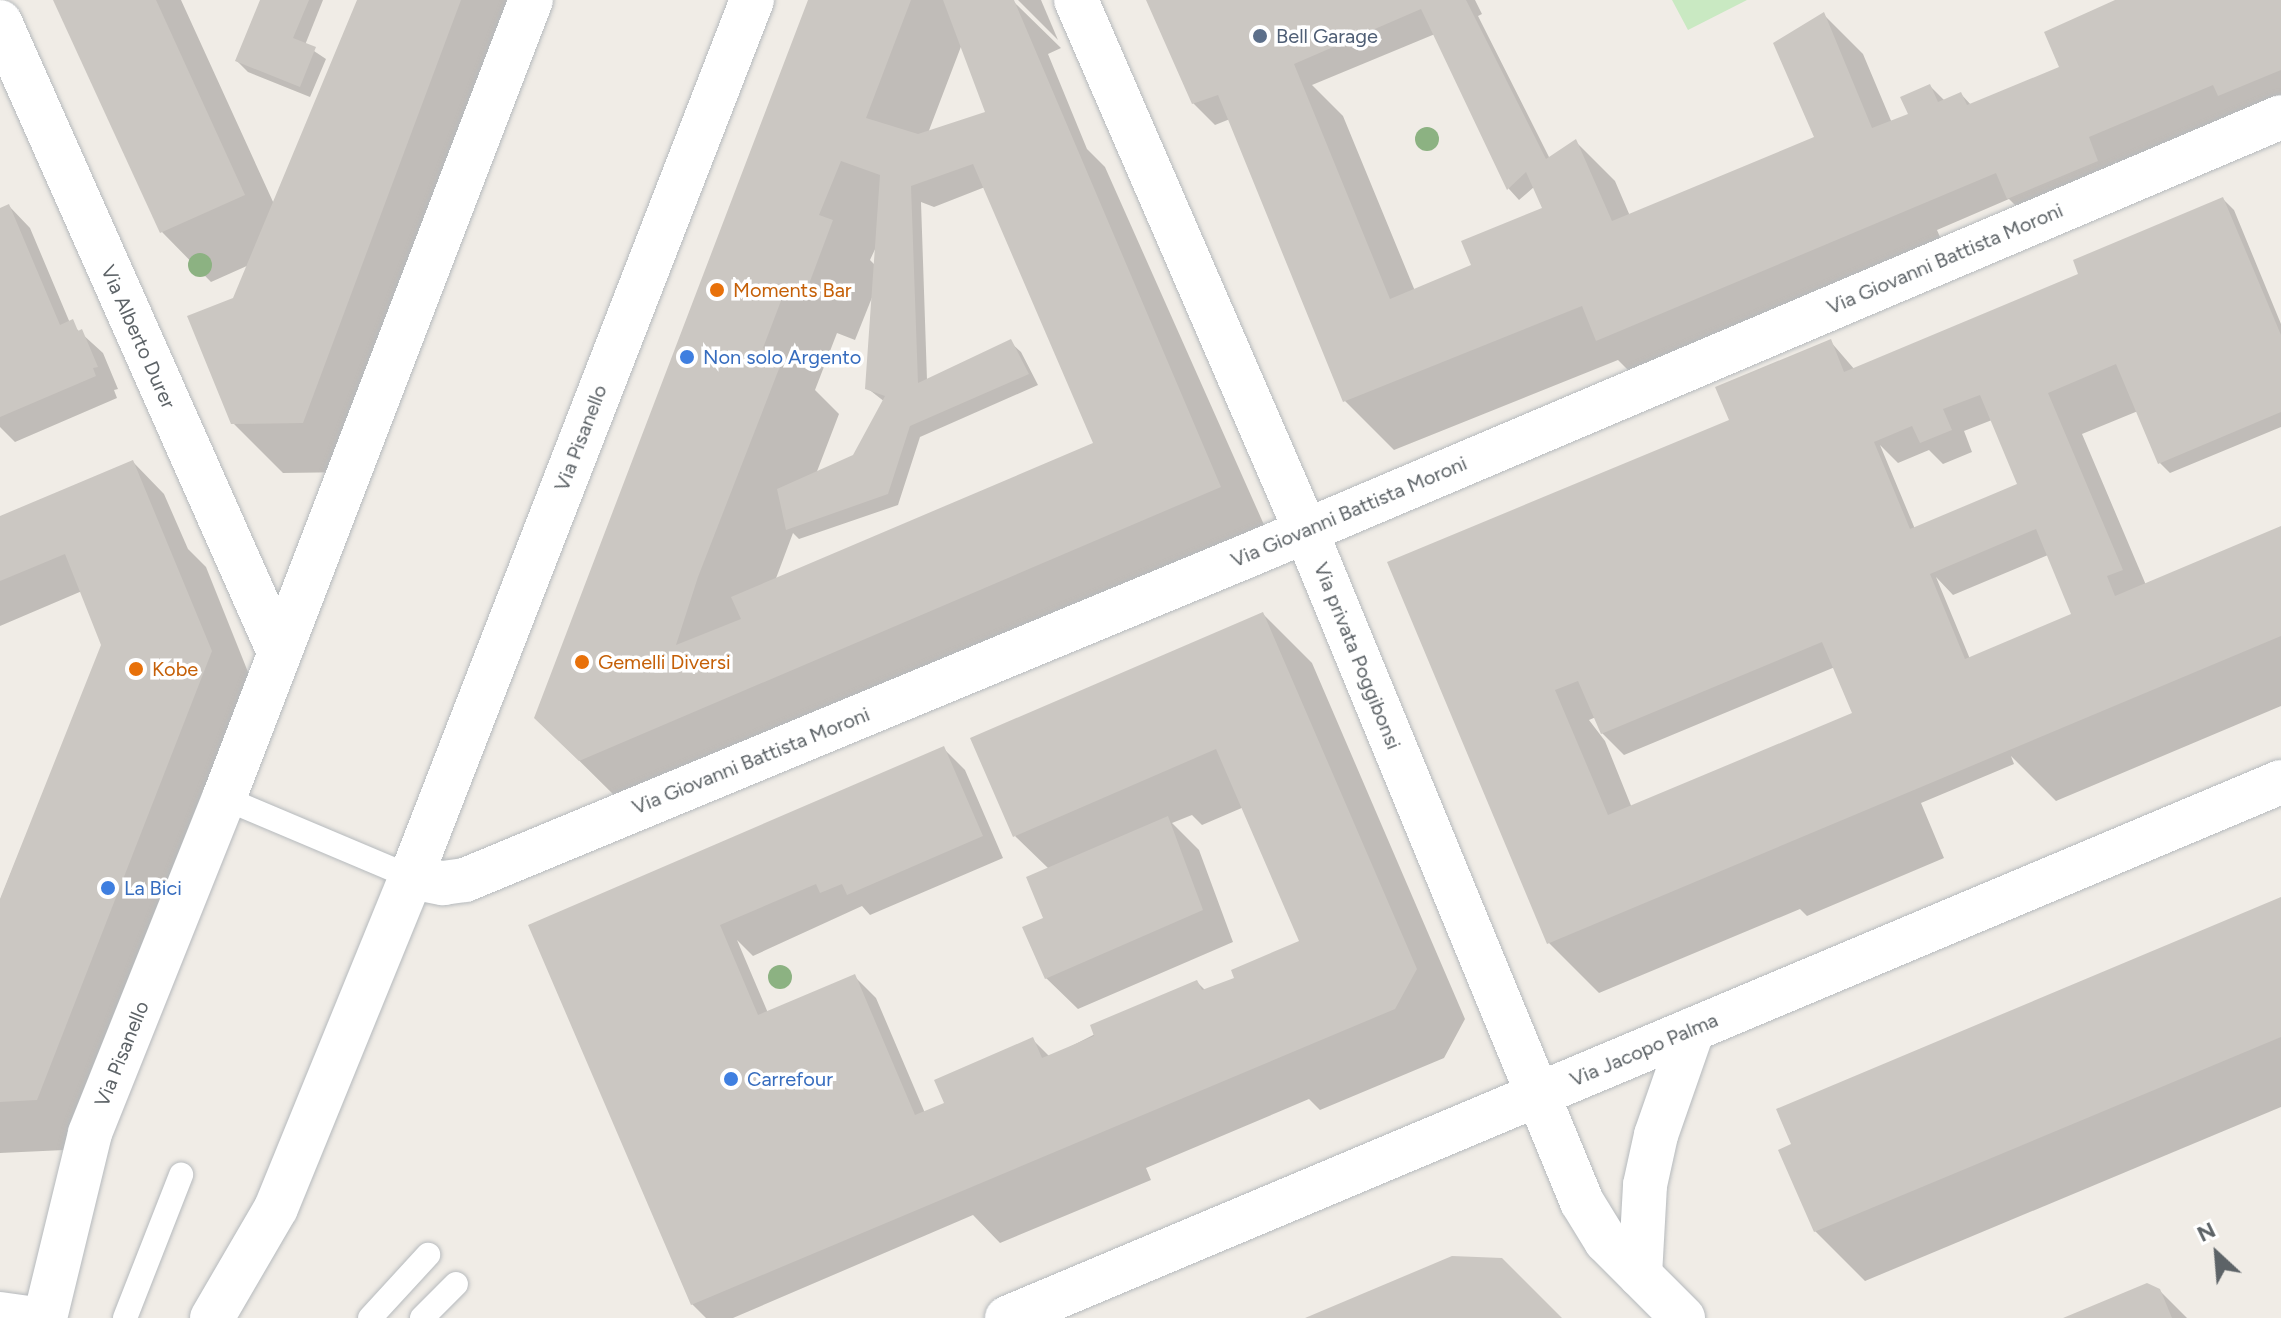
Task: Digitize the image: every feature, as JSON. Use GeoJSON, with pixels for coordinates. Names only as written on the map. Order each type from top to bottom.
{"type":"FeatureCollection","features":[{"type":"Feature","properties":{"kind":"street","name":"Via Pisanello"},"geometry":{"type":"LineString","coordinates":[[45,1318],[90,1133],[224,798],[531,0]]}},
{"type":"Feature","properties":{"kind":"street","name":"Via Pisanello"},"geometry":{"type":"LineString","coordinates":[[212,1318],[276,1208],[411,877],[752,0]]}},
{"type":"Feature","properties":{"kind":"street","name":"Via privata Poggibonsi"},"geometry":{"type":"LineString","coordinates":[[1076,0],[1305,529],[1582,1202],[1606,1241],[1683,1318]]}},
{"type":"Feature","properties":{"kind":"street","name":"Via Alberto Durer"},"geometry":{"type":"LineString","coordinates":[[0,22],[279,652]]}},
{"type":"Feature","properties":{"kind":"street","name":"Via Giovanni Battista Moroni"},"geometry":{"type":"LineString","coordinates":[[411,877],[443,883],[465,880],[2281,117]]}},
{"type":"Feature","properties":{"kind":"street","name":"Via Jacopo Palma"},"geometry":{"type":"LineString","coordinates":[[1007,1318],[2281,782]]}},
{"type":"Feature","properties":{"kind":"street"},"geometry":{"type":"LineString","coordinates":[[1640,1275],[1645,1185],[1656,1135],[1693,1029]]}},
{"type":"Feature","properties":{"kind":"street"},"geometry":{"type":"LineString","coordinates":[[0,1314],[27,1318]]}},
{"type":"Feature","properties":{"kind":"lane"},"geometry":{"type":"LineString","coordinates":[[224,798],[411,877]]}},
{"type":"Feature","properties":{"kind":"lane"},"geometry":{"type":"LineString","coordinates":[[125,1318],[181,1175]]}},
{"type":"Feature","properties":{"kind":"lane"},"geometry":{"type":"LineString","coordinates":[[370,1318],[428,1255]]}},
{"type":"Feature","properties":{"kind":"lane"},"geometry":{"type":"LineString","coordinates":[[422,1318],[456,1284]]}},
{"type":"Feature","properties":{"kind":"green space"},"geometry":{"type":"Polygon","coordinates":[[[1672,0],[1747,0],[1688,30],[1672,0]]]}},
{"type":"Feature","properties":{"kind":"building"},"geometry":{"type":"Polygon","coordinates":[[[53,0],[156,0],[245,195],[160,233],[53,0]]]}},
{"type":"Feature","properties":{"kind":"building"},"geometry":{"type":"Polygon","coordinates":[[[260,0],[309,0],[293,38],[316,47],[300,87],[235,61],[260,0]]]}},
{"type":"Feature","properties":{"kind":"building"},"geometry":{"type":"Polygon","coordinates":[[[357,0],[461,0],[303,423],[231,424],[187,316],[233,298],[357,0]]]}},
{"type":"Feature","properties":{"kind":"building"},"geometry":{"type":"Polygon","coordinates":[[[808,0],[911,0],[866,118],[918,134],[985,112],[943,0],[1014,0],[1221,487],[579,761],[534,718],[808,0]],[[841,161],[819,215],[833,220],[806,292],[787,285],[763,348],[784,356],[698,577],[676,645],[741,619],[731,597],[1093,443],[973,164],[911,186],[918,383],[1011,339],[1029,374],[910,426],[888,494],[786,530],[777,489],[853,455],[885,396],[865,389],[880,175],[841,161]]]}},
{"type":"Feature","properties":{"kind":"building"},"geometry":{"type":"Polygon","coordinates":[[[1146,0],[1466,0],[1546,159],[1576,139],[1612,221],[1814,137],[1773,43],[1824,12],[1872,128],[1908,114],[1900,97],[1930,84],[1938,102],[1961,92],[1967,105],[2059,67],[2044,32],[2115,0],[2281,0],[2281,70],[2218,96],[2213,85],[2089,137],[2098,161],[2007,199],[1996,173],[1596,341],[1582,306],[1343,402],[1218,95],[1192,104],[1146,0]],[[1421,9],[1294,64],[1390,299],[1471,265],[1461,241],[1542,208],[1526,172],[1507,190],[1421,9]]]}},
{"type":"Feature","properties":{"kind":"building"},"geometry":{"type":"Polygon","coordinates":[[[2223,197],[2281,335],[2281,412],[2158,464],[2116,364],[2048,393],[2123,570],[2107,576],[2115,596],[2281,526],[2281,636],[1547,944],[1387,562],[1729,420],[1715,387],[1831,339],[1844,372],[2078,274],[2073,260],[2223,197]],[[1980,395],[1943,409],[1952,430],[1920,443],[1912,426],[1874,442],[1910,529],[2017,484],[1980,395]],[[2036,529],[1930,574],[1965,659],[2071,614],[2036,529]],[[1822,642],[1601,734],[1578,681],[1555,690],[1608,815],[1852,713],[1822,642]]]}},
{"type":"Feature","properties":{"kind":"building"},"geometry":{"type":"Polygon","coordinates":[[[9,204],[60,325],[73,319],[78,331],[82,329],[98,367],[93,368],[96,376],[0,417],[0,208],[9,204]]]}},
{"type":"Feature","properties":{"kind":"building"},"geometry":{"type":"Polygon","coordinates":[[[133,460],[212,651],[37,1100],[0,1102],[0,899],[101,645],[65,554],[0,581],[0,516],[133,460]]]}},
{"type":"Feature","properties":{"kind":"building"},"geometry":{"type":"Polygon","coordinates":[[[1263,612],[1417,969],[1395,1009],[691,1305],[528,925],[944,746],[983,836],[847,895],[842,884],[820,893],[816,884],[720,925],[758,1015],[855,974],[915,1115],[944,1103],[934,1080],[1033,1037],[1042,1058],[1094,1036],[1090,1025],[1197,980],[1202,990],[1234,978],[1231,970],[1299,941],[1216,749],[1013,837],[970,738],[1263,612]]]}},
{"type":"Feature","properties":{"kind":"building"},"geometry":{"type":"Polygon","coordinates":[[[1168,816],[1203,910],[1045,979],[1022,927],[1043,918],[1026,877],[1168,816]]]}},
{"type":"Feature","properties":{"kind":"building"},"geometry":{"type":"Polygon","coordinates":[[[2281,897],[2281,1037],[1814,1232],[1778,1150],[1791,1144],[1776,1109],[2281,897]]]}},
{"type":"Feature","properties":{"kind":"building"},"geometry":{"type":"Polygon","coordinates":[[[1452,1256],[1502,1258],[1562,1318],[1305,1318],[1452,1256]]]}},
{"type":"Feature","properties":{"kind":"building"},"geometry":{"type":"Polygon","coordinates":[[[2147,1283],[2160,1289],[2172,1318],[2063,1318],[2147,1283]]]}},
{"type":"Feature","properties":{"kind":"place","name":"Bell Garage"},"geometry":{"type":"Point","coordinates":[1260,36]}},
{"type":"Feature","properties":{"kind":"place","name":"Moments Bar"},"geometry":{"type":"Point","coordinates":[717,290]}},
{"type":"Feature","properties":{"kind":"place","name":"Non solo Argento"},"geometry":{"type":"Point","coordinates":[687,357]}},
{"type":"Feature","properties":{"kind":"place","name":"Gemelli Diversi"},"geometry":{"type":"Point","coordinates":[582,662]}},
{"type":"Feature","properties":{"kind":"place","name":"Kobe"},"geometry":{"type":"Point","coordinates":[136,669]}},
{"type":"Feature","properties":{"kind":"place","name":"La Bici"},"geometry":{"type":"Point","coordinates":[108,888]}},
{"type":"Feature","properties":{"kind":"place","name":"Carrefour"},"geometry":{"type":"Point","coordinates":[731,1079]}}]}
